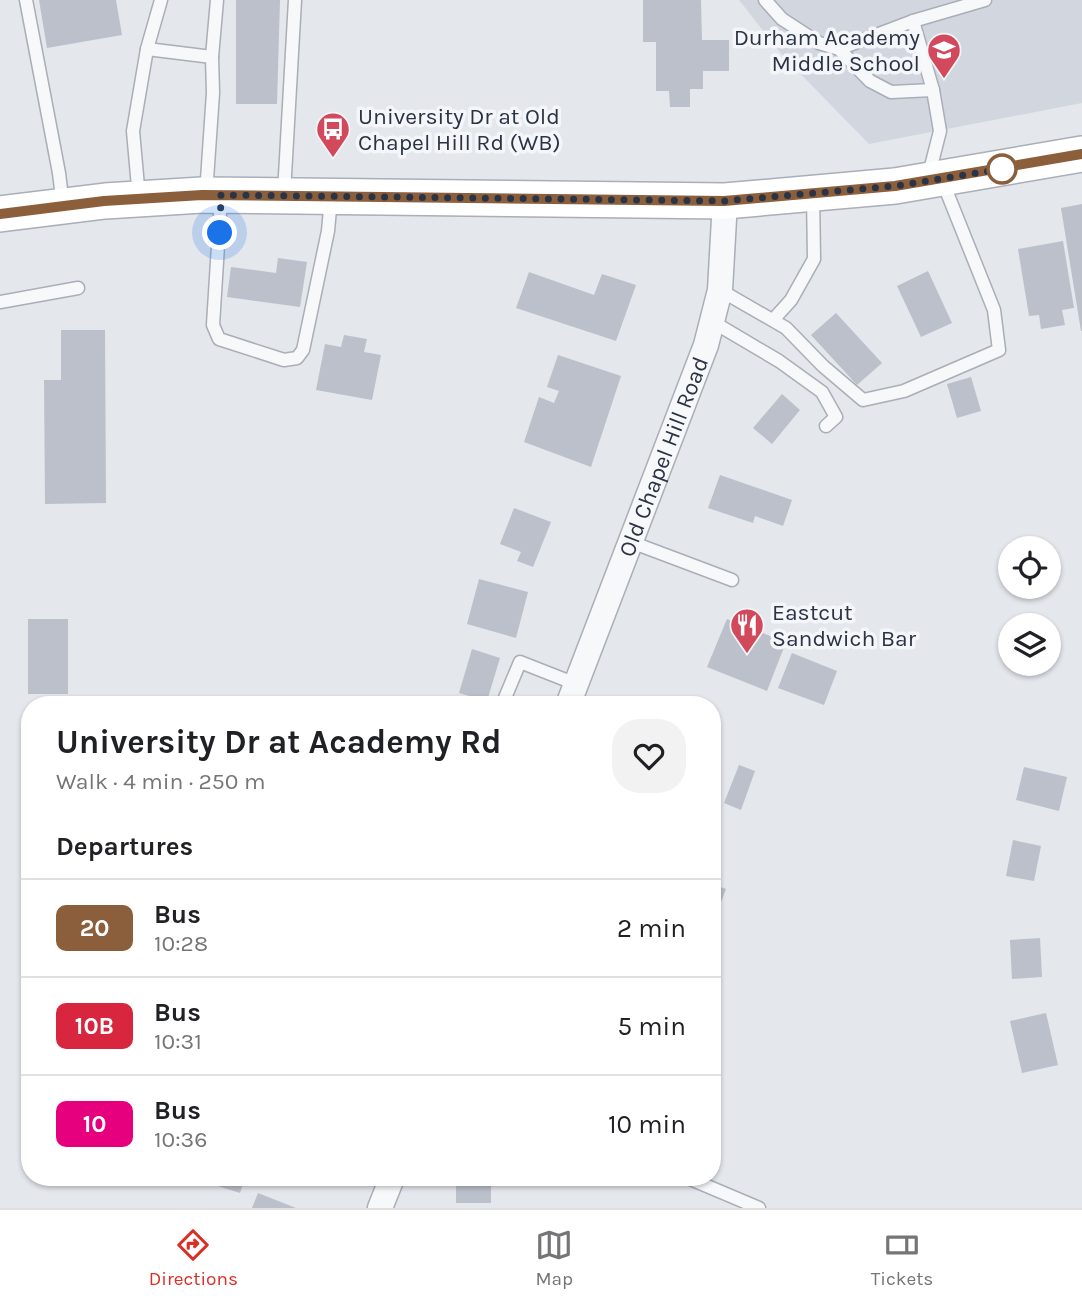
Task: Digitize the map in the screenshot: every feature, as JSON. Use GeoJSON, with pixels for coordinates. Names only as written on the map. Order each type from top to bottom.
{"type":"FeatureCollection","features":[{"type":"Feature","properties":{"kind":"main road"},"geometry":{"type":"LineString","coordinates":[[0,214],[139,199],[214,195],[332,194],[724,201],[935,180],[1082,154]]}},
{"type":"Feature","properties":{"kind":"street","name":"Old Chapel Hill Road"},"geometry":{"type":"LineString","coordinates":[[572,695],[713,322],[720,289],[724,201]]}},
{"type":"Feature","properties":{"kind":"street"},"geometry":{"type":"LineString","coordinates":[[380,1208],[389,1186]]}},
{"type":"Feature","properties":{"kind":"lane"},"geometry":{"type":"LineString","coordinates":[[26,0],[60,173],[63,206]]}},
{"type":"Feature","properties":{"kind":"lane"},"geometry":{"type":"LineString","coordinates":[[139,199],[133,131],[147,49],[161,0]]}},
{"type":"Feature","properties":{"kind":"lane"},"geometry":{"type":"LineString","coordinates":[[217,0],[212,57],[214,325],[219,339],[284,360],[297,358],[303,350],[328,231],[332,194]]}},
{"type":"Feature","properties":{"kind":"lane"},"geometry":{"type":"LineString","coordinates":[[284,194],[295,0]]}},
{"type":"Feature","properties":{"kind":"lane"},"geometry":{"type":"LineString","coordinates":[[765,0],[782,19],[820,43],[839,49],[870,81],[891,92],[933,90]]}},
{"type":"Feature","properties":{"kind":"lane"},"geometry":{"type":"LineString","coordinates":[[839,49],[913,21],[985,0]]}},
{"type":"Feature","properties":{"kind":"lane"},"geometry":{"type":"LineString","coordinates":[[720,289],[786,328],[823,366],[863,400],[904,391],[999,350],[995,310],[935,180],[940,131],[933,90],[913,21]]}},
{"type":"Feature","properties":{"kind":"lane"},"geometry":{"type":"LineString","coordinates":[[147,49],[212,57]]}},
{"type":"Feature","properties":{"kind":"lane"},"geometry":{"type":"LineString","coordinates":[[773,320],[791,300],[814,259],[813,194]]}},
{"type":"Feature","properties":{"kind":"lane"},"geometry":{"type":"LineString","coordinates":[[0,302],[78,288]]}},
{"type":"Feature","properties":{"kind":"lane"},"geometry":{"type":"LineString","coordinates":[[713,322],[779,361],[822,392],[836,417],[826,426]]}},
{"type":"Feature","properties":{"kind":"lane"},"geometry":{"type":"LineString","coordinates":[[631,542],[732,580]]}},
{"type":"Feature","properties":{"kind":"lane"},"geometry":{"type":"LineString","coordinates":[[506,696],[520,662],[572,695]]}},
{"type":"Feature","properties":{"kind":"lane"},"geometry":{"type":"LineString","coordinates":[[707,1186],[760,1208]]}},
{"type":"Feature","properties":{"kind":"shaded area","name":"Durham Academy Middle School"},"geometry":{"type":"Polygon","coordinates":[[[739,0],[1082,0],[1082,103],[869,144],[783,56],[739,0]]]}},
{"type":"Feature","properties":{"kind":"building"},"geometry":{"type":"Polygon","coordinates":[[[39,0],[116,0],[122,35],[47,48],[39,0]]]}},
{"type":"Feature","properties":{"kind":"building"},"geometry":{"type":"Polygon","coordinates":[[[236,0],[280,0],[277,104],[236,104],[236,0]]]}},
{"type":"Feature","properties":{"kind":"building"},"geometry":{"type":"Polygon","coordinates":[[[643,0],[701,0],[702,40],[729,40],[729,71],[703,71],[703,89],[690,89],[690,107],[670,107],[669,91],[656,91],[656,42],[643,42],[643,0]]]}},
{"type":"Feature","properties":{"kind":"building"},"geometry":{"type":"Polygon","coordinates":[[[1082,204],[1082,331],[1081,331],[1061,208],[1082,204]]]}},
{"type":"Feature","properties":{"kind":"building"},"geometry":{"type":"Polygon","coordinates":[[[1063,241],[1074,308],[1062,310],[1065,325],[1041,329],[1039,315],[1029,316],[1018,249],[1063,241]]]}},
{"type":"Feature","properties":{"kind":"building"},"geometry":{"type":"Polygon","coordinates":[[[278,258],[307,262],[300,307],[227,297],[231,267],[276,273],[278,258]]]}},
{"type":"Feature","properties":{"kind":"building"},"geometry":{"type":"Polygon","coordinates":[[[928,271],[952,323],[921,337],[897,286],[928,271]]]}},
{"type":"Feature","properties":{"kind":"building"},"geometry":{"type":"Polygon","coordinates":[[[529,272],[594,295],[602,274],[636,285],[616,341],[516,308],[529,272]]]}},
{"type":"Feature","properties":{"kind":"building"},"geometry":{"type":"Polygon","coordinates":[[[836,313],[882,363],[857,385],[811,335],[836,313]]]}},
{"type":"Feature","properties":{"kind":"building"},"geometry":{"type":"Polygon","coordinates":[[[61,330],[105,330],[106,503],[45,504],[44,380],[61,380],[61,330]]]}},
{"type":"Feature","properties":{"kind":"building"},"geometry":{"type":"Polygon","coordinates":[[[344,335],[367,339],[364,352],[381,355],[372,400],[316,390],[325,344],[341,347],[344,335]]]}},
{"type":"Feature","properties":{"kind":"building"},"geometry":{"type":"Polygon","coordinates":[[[558,355],[621,376],[591,467],[524,442],[539,397],[554,403],[559,391],[547,387],[558,355]]]}},
{"type":"Feature","properties":{"kind":"building"},"geometry":{"type":"Polygon","coordinates":[[[971,377],[981,411],[957,418],[947,384],[971,377]]]}},
{"type":"Feature","properties":{"kind":"building"},"geometry":{"type":"Polygon","coordinates":[[[782,394],[800,410],[772,444],[753,428],[782,394]]]}},
{"type":"Feature","properties":{"kind":"building"},"geometry":{"type":"Polygon","coordinates":[[[720,475],[792,500],[783,526],[755,516],[753,523],[708,508],[720,475]]]}},
{"type":"Feature","properties":{"kind":"building"},"geometry":{"type":"Polygon","coordinates":[[[514,508],[551,522],[533,567],[517,561],[521,552],[500,544],[514,508]]]}},
{"type":"Feature","properties":{"kind":"building"},"geometry":{"type":"Polygon","coordinates":[[[479,579],[528,592],[516,638],[467,624],[479,579]]]}},
{"type":"Feature","properties":{"kind":"building"},"geometry":{"type":"Polygon","coordinates":[[[28,619],[68,619],[68,694],[28,694],[28,619]]]}},
{"type":"Feature","properties":{"kind":"building","name":"Eastcut Sandwich Bar"},"geometry":{"type":"Polygon","coordinates":[[[727,619],[786,642],[767,691],[707,667],[727,619]]]}},
{"type":"Feature","properties":{"kind":"building"},"geometry":{"type":"Polygon","coordinates":[[[472,649],[500,658],[489,696],[459,693],[472,649]]]}},
{"type":"Feature","properties":{"kind":"building"},"geometry":{"type":"Polygon","coordinates":[[[792,653],[837,671],[824,705],[778,688],[792,653]]]}},
{"type":"Feature","properties":{"kind":"building"},"geometry":{"type":"Polygon","coordinates":[[[739,765],[755,771],[741,810],[724,803],[739,765]]]}},
{"type":"Feature","properties":{"kind":"building"},"geometry":{"type":"Polygon","coordinates":[[[1024,767],[1067,777],[1059,811],[1016,800],[1024,767]]]}},
{"type":"Feature","properties":{"kind":"building"},"geometry":{"type":"Polygon","coordinates":[[[1013,840],[1041,846],[1034,881],[1006,876],[1013,840]]]}},
{"type":"Feature","properties":{"kind":"building"},"geometry":{"type":"Polygon","coordinates":[[[721,887],[726,889],[721,902],[721,887]]]}},
{"type":"Feature","properties":{"kind":"building"},"geometry":{"type":"Polygon","coordinates":[[[1040,938],[1042,977],[1012,979],[1010,940],[1040,938]]]}},
{"type":"Feature","properties":{"kind":"building"},"geometry":{"type":"Polygon","coordinates":[[[1046,1013],[1058,1065],[1022,1073],[1010,1021],[1046,1013]]]}},
{"type":"Feature","properties":{"kind":"building"},"geometry":{"type":"Polygon","coordinates":[[[218,1186],[242,1186],[240,1193],[218,1186]]]}},
{"type":"Feature","properties":{"kind":"building"},"geometry":{"type":"Polygon","coordinates":[[[456,1186],[491,1186],[491,1203],[456,1203],[456,1186]]]}},
{"type":"Feature","properties":{"kind":"building"},"geometry":{"type":"Polygon","coordinates":[[[258,1193],[296,1208],[252,1208],[258,1193]]]}},
{"type":"Feature","properties":{"kind":"bus line","name":"20"},"geometry":{"type":"LineString","coordinates":[[0,214],[104,201],[202,195],[291,194],[676,201],[764,199],[895,186],[1082,154]]}},
{"type":"Feature","properties":{"kind":"place","name":"Durham Academy Middle School"},"geometry":{"type":"Point","coordinates":[944,80]}},
{"type":"Feature","properties":{"kind":"place","name":"University Dr at Old Chapel Hill Rd (WB)"},"geometry":{"type":"Point","coordinates":[333,159]}},
{"type":"Feature","properties":{"kind":"place","name":"Eastcut Sandwich Bar"},"geometry":{"type":"Point","coordinates":[747,655]}},
{"type":"Feature","properties":{"kind":"route"},"geometry":{"type":"LineString","coordinates":[[220,233],[221,195],[724,201],[895,186],[1008,168],[1002,169]]}}]}
